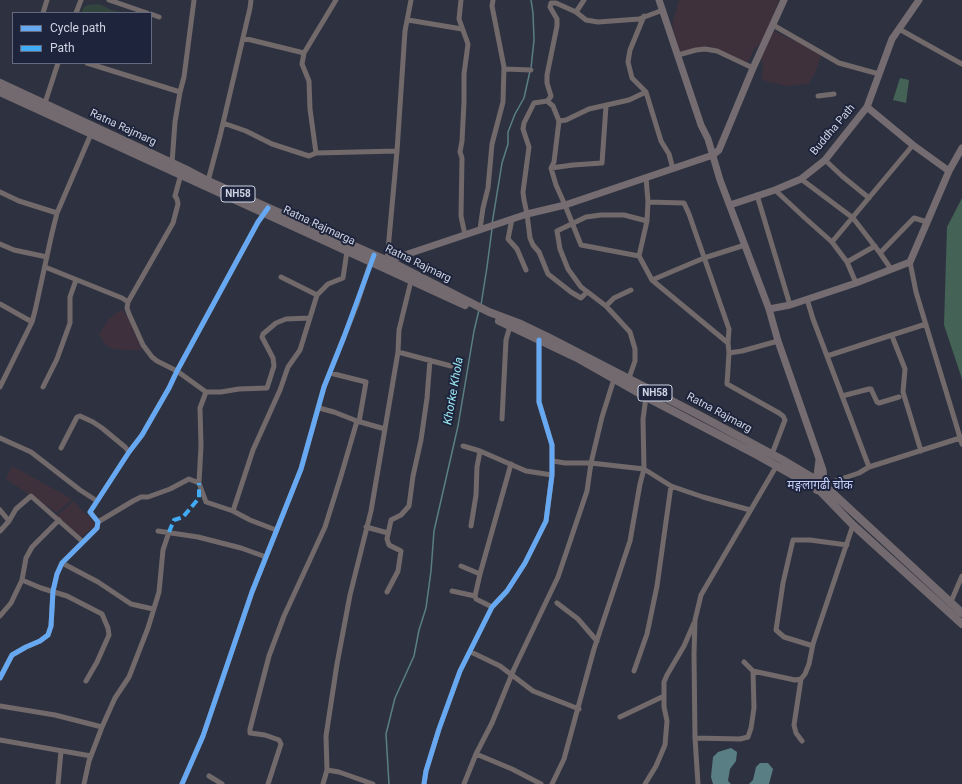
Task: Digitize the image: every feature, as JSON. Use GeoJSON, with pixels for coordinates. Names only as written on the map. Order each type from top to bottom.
{"type":"FeatureCollection","features":[{"type":"Feature","properties":{"kind":"main road"},"geometry":{"type":"LineString","coordinates":[[659,0],[701,125],[708,139],[720,180],[769,309],[778,341],[820,458],[817,475],[821,485]]}},
{"type":"Feature","properties":{"kind":"main road"},"geometry":{"type":"LineString","coordinates":[[387,261],[527,214],[565,205],[713,155],[719,150],[753,68],[784,0]]}},
{"type":"Feature","properties":{"kind":"main road","name":"Buddha Path"},"geometry":{"type":"LineString","coordinates":[[730,205],[775,190],[801,178],[825,160],[867,107],[887,51],[899,29],[919,0]]}},
{"type":"Feature","properties":{"kind":"main road","name":"Ratna Rajmarg"},"geometry":{"type":"LineString","coordinates":[[0,83],[43,107],[172,163],[186,174],[208,181],[266,210],[372,258],[387,261],[398,270],[579,359],[646,397],[757,455],[778,462],[821,485],[948,606],[962,624]]}},
{"type":"Feature","properties":{"kind":"main road","name":"Ratna Rajmarga"},"geometry":{"type":"LineString","coordinates":[[0,92],[43,107],[91,134],[266,210],[347,252],[372,258],[398,270],[411,281],[477,308]]}},
{"type":"Feature","properties":{"kind":"main road"},"geometry":{"type":"LineString","coordinates":[[867,107],[913,145],[949,171]]}},
{"type":"Feature","properties":{"kind":"main road"},"geometry":{"type":"LineString","coordinates":[[769,309],[790,305],[856,283],[910,262],[949,171],[962,148]]}},
{"type":"Feature","properties":{"kind":"main road","name":"Ratna Rajmarg"},"geometry":{"type":"LineString","coordinates":[[490,315],[521,324],[629,378],[772,454],[778,462]]}},
{"type":"Feature","properties":{"kind":"main road","name":"Ratna Rajmarg"},"geometry":{"type":"LineString","coordinates":[[821,485],[853,525],[948,606],[962,613]]}},
{"type":"Feature","properties":{"kind":"street"},"geometry":{"type":"LineString","coordinates":[[43,12],[47,0]]}},
{"type":"Feature","properties":{"kind":"street"},"geometry":{"type":"LineString","coordinates":[[76,12],[81,0]]}},
{"type":"Feature","properties":{"kind":"street"},"geometry":{"type":"LineString","coordinates":[[109,0],[144,12]]}},
{"type":"Feature","properties":{"kind":"street"},"geometry":{"type":"LineString","coordinates":[[172,163],[175,122],[184,78],[194,0]]}},
{"type":"Feature","properties":{"kind":"street"},"geometry":{"type":"LineString","coordinates":[[208,181],[251,0]]}},
{"type":"Feature","properties":{"kind":"street"},"geometry":{"type":"LineString","coordinates":[[316,153],[310,109],[309,80],[302,64],[304,53],[336,0]]}},
{"type":"Feature","properties":{"kind":"street"},"geometry":{"type":"LineString","coordinates":[[387,261],[397,151],[405,31],[411,0]]}},
{"type":"Feature","properties":{"kind":"street"},"geometry":{"type":"LineString","coordinates":[[461,0],[459,19],[468,44],[464,74],[464,102],[460,152],[462,158],[461,216],[465,235]]}},
{"type":"Feature","properties":{"kind":"street"},"geometry":{"type":"LineString","coordinates":[[480,229],[482,208],[488,188],[492,144],[503,102],[504,69],[492,6],[493,0]]}},
{"type":"Feature","properties":{"kind":"street"},"geometry":{"type":"LineString","coordinates":[[576,12],[584,0]]}},
{"type":"Feature","properties":{"kind":"street"},"geometry":{"type":"LineString","coordinates":[[587,292],[581,298],[548,274],[539,252],[533,245],[530,238],[523,192],[529,147],[523,130],[524,123],[534,103],[547,101],[551,96],[547,83],[547,75],[557,26],[557,19],[550,8],[551,3],[556,3],[576,12],[586,20],[598,22],[639,19],[663,10]]}},
{"type":"Feature","properties":{"kind":"street"},"geometry":{"type":"LineString","coordinates":[[152,14],[159,17]]}},
{"type":"Feature","properties":{"kind":"street"},"geometry":{"type":"LineString","coordinates":[[644,16],[630,50],[628,62],[632,78],[646,92],[661,141],[669,154],[673,169]]}},
{"type":"Feature","properties":{"kind":"street"},"geometry":{"type":"LineString","coordinates":[[408,20],[462,29]]}},
{"type":"Feature","properties":{"kind":"street"},"geometry":{"type":"LineString","coordinates":[[773,25],[839,63],[879,74]]}},
{"type":"Feature","properties":{"kind":"street"},"geometry":{"type":"LineString","coordinates":[[899,29],[962,64]]}},
{"type":"Feature","properties":{"kind":"street"},"geometry":{"type":"LineString","coordinates":[[243,38],[304,53]]}},
{"type":"Feature","properties":{"kind":"street"},"geometry":{"type":"LineString","coordinates":[[678,55],[705,49],[717,51],[753,68]]}},
{"type":"Feature","properties":{"kind":"street"},"geometry":{"type":"LineString","coordinates":[[43,107],[58,64]]}},
{"type":"Feature","properties":{"kind":"street"},"geometry":{"type":"LineString","coordinates":[[90,64],[180,92]]}},
{"type":"Feature","properties":{"kind":"street"},"geometry":{"type":"LineString","coordinates":[[504,69],[530,70]]}},
{"type":"Feature","properties":{"kind":"street"},"geometry":{"type":"LineString","coordinates":[[559,121],[566,120],[589,109],[629,100],[646,92]]}},
{"type":"Feature","properties":{"kind":"street"},"geometry":{"type":"LineString","coordinates":[[818,96],[834,94]]}},
{"type":"Feature","properties":{"kind":"street"},"geometry":{"type":"LineString","coordinates":[[547,101],[553,106],[559,121],[554,162],[551,168],[556,185],[581,245],[639,256]]}},
{"type":"Feature","properties":{"kind":"street"},"geometry":{"type":"LineString","coordinates":[[551,168],[602,163],[606,106]]}},
{"type":"Feature","properties":{"kind":"street"},"geometry":{"type":"LineString","coordinates":[[223,123],[246,131],[272,144],[310,156],[316,153],[397,151]]}},
{"type":"Feature","properties":{"kind":"street"},"geometry":{"type":"LineString","coordinates":[[0,386],[36,311],[57,213],[91,134]]}},
{"type":"Feature","properties":{"kind":"street"},"geometry":{"type":"LineString","coordinates":[[832,242],[913,145]]}},
{"type":"Feature","properties":{"kind":"street"},"geometry":{"type":"LineString","coordinates":[[825,160],[869,198]]}},
{"type":"Feature","properties":{"kind":"street"},"geometry":{"type":"LineString","coordinates":[[186,174],[175,196],[178,204],[173,223],[128,302],[127,308],[129,314],[143,345],[152,357],[177,371],[206,392],[267,388],[274,366],[273,358],[262,337],[263,334],[276,323],[286,319],[310,318]]}},
{"type":"Feature","properties":{"kind":"street"},"geometry":{"type":"LineString","coordinates":[[646,177],[648,202],[647,222],[639,256],[652,280],[728,343]]}},
{"type":"Feature","properties":{"kind":"street"},"geometry":{"type":"LineString","coordinates":[[801,178],[853,218],[880,253],[889,266],[889,270]]}},
{"type":"Feature","properties":{"kind":"street"},"geometry":{"type":"LineString","coordinates":[[775,190],[832,242],[847,262],[856,283]]}},
{"type":"Feature","properties":{"kind":"street"},"geometry":{"type":"LineString","coordinates":[[0,192],[19,201],[57,213]]}},
{"type":"Feature","properties":{"kind":"street"},"geometry":{"type":"LineString","coordinates":[[757,195],[790,305]]}},
{"type":"Feature","properties":{"kind":"street"},"geometry":{"type":"LineString","coordinates":[[648,202],[684,203],[694,226],[729,329],[727,384],[779,413],[785,420],[772,454]]}},
{"type":"Feature","properties":{"kind":"street"},"geometry":{"type":"LineString","coordinates":[[0,678],[12,655],[26,646],[40,641],[48,635],[52,626],[52,590],[62,563],[97,528],[98,522],[90,512],[129,452],[142,436],[258,222],[266,210]]}},
{"type":"Feature","properties":{"kind":"street"},"geometry":{"type":"LineString","coordinates":[[629,378],[635,361],[635,349],[630,332],[606,306],[581,287],[568,269],[560,250],[557,231],[586,217],[600,215],[624,215],[647,222]]}},
{"type":"Feature","properties":{"kind":"street"},"geometry":{"type":"LineString","coordinates":[[880,253],[914,218],[928,222]]}},
{"type":"Feature","properties":{"kind":"street"},"geometry":{"type":"LineString","coordinates":[[512,219],[508,239],[517,249],[526,270]]}},
{"type":"Feature","properties":{"kind":"street"},"geometry":{"type":"LineString","coordinates":[[0,244],[14,250],[47,257]]}},
{"type":"Feature","properties":{"kind":"street"},"geometry":{"type":"LineString","coordinates":[[652,280],[704,258],[745,245]]}},
{"type":"Feature","properties":{"kind":"street"},"geometry":{"type":"LineString","coordinates":[[847,262],[875,246]]}},
{"type":"Feature","properties":{"kind":"street"},"geometry":{"type":"LineString","coordinates":[[233,511],[253,450],[277,397],[288,367],[300,350],[317,295],[328,284],[343,278],[347,252]]}},
{"type":"Feature","properties":{"kind":"street"},"geometry":{"type":"LineString","coordinates":[[182,784],[202,736],[266,557],[300,469],[324,387],[357,304],[372,258]]}},
{"type":"Feature","properties":{"kind":"street"},"geometry":{"type":"LineString","coordinates":[[821,485],[859,473],[869,466],[961,441],[916,292],[910,262]]}},
{"type":"Feature","properties":{"kind":"street"},"geometry":{"type":"LineString","coordinates":[[45,267],[122,298],[128,302]]}},
{"type":"Feature","properties":{"kind":"street"},"geometry":{"type":"LineString","coordinates":[[281,277],[317,295]]}},
{"type":"Feature","properties":{"kind":"street"},"geometry":{"type":"LineString","coordinates":[[43,387],[57,359],[70,323],[70,297],[76,280]]}},
{"type":"Feature","properties":{"kind":"street"},"geometry":{"type":"LineString","coordinates":[[323,784],[327,770],[326,736],[337,664],[350,595],[370,511],[386,429],[398,352],[399,330],[411,281]]}},
{"type":"Feature","properties":{"kind":"street"},"geometry":{"type":"LineString","coordinates":[[606,306],[614,298],[631,290]]}},
{"type":"Feature","properties":{"kind":"street"},"geometry":{"type":"LineString","coordinates":[[806,299],[869,466]]}},
{"type":"Feature","properties":{"kind":"street"},"geometry":{"type":"LineString","coordinates":[[0,304],[32,322]]}},
{"type":"Feature","properties":{"kind":"street"},"geometry":{"type":"LineString","coordinates":[[827,356],[926,324]]}},
{"type":"Feature","properties":{"kind":"street"},"geometry":{"type":"LineString","coordinates":[[502,419],[506,340],[510,326]]}},
{"type":"Feature","properties":{"kind":"street"},"geometry":{"type":"LineString","coordinates":[[892,336],[905,369],[903,392],[921,451]]}},
{"type":"Feature","properties":{"kind":"street"},"geometry":{"type":"LineString","coordinates":[[424,784],[426,771],[452,691],[492,607],[507,591],[524,563],[546,521],[553,461],[552,444],[539,402],[539,340]]}},
{"type":"Feature","properties":{"kind":"street"},"geometry":{"type":"LineString","coordinates":[[729,353],[778,341]]}},
{"type":"Feature","properties":{"kind":"street"},"geometry":{"type":"LineString","coordinates":[[398,352],[451,366]]}},
{"type":"Feature","properties":{"kind":"street"},"geometry":{"type":"LineString","coordinates":[[387,592],[398,571],[401,551],[389,545],[387,539],[388,533],[391,520],[401,515],[409,506],[413,476],[421,440],[427,398],[430,360]]}},
{"type":"Feature","properties":{"kind":"street"},"geometry":{"type":"LineString","coordinates":[[268,784],[281,744],[279,740],[265,735],[250,733],[250,729],[269,656],[284,616],[325,527],[358,422],[366,382],[330,373]]}},
{"type":"Feature","properties":{"kind":"street"},"geometry":{"type":"LineString","coordinates":[[464,784],[476,754],[492,723],[514,669],[558,577],[587,491],[591,462],[602,417],[614,379]]}},
{"type":"Feature","properties":{"kind":"street"},"geometry":{"type":"LineString","coordinates":[[842,396],[871,389],[877,402],[880,403],[899,397]]}},
{"type":"Feature","properties":{"kind":"street"},"geometry":{"type":"LineString","coordinates":[[206,392],[200,408],[201,446],[198,483],[206,502],[233,511],[250,520],[276,530]]}},
{"type":"Feature","properties":{"kind":"street"},"geometry":{"type":"LineString","coordinates":[[552,784],[564,759],[597,641],[630,541],[637,496],[644,469],[643,419],[646,397]]}},
{"type":"Feature","properties":{"kind":"street"},"geometry":{"type":"LineString","coordinates":[[318,408],[334,412],[358,422],[386,429]]}},
{"type":"Feature","properties":{"kind":"street"},"geometry":{"type":"LineString","coordinates":[[61,448],[77,417],[80,416],[102,428],[129,452]]}},
{"type":"Feature","properties":{"kind":"street"},"geometry":{"type":"LineString","coordinates":[[0,438],[31,452],[80,490],[97,500]]}},
{"type":"Feature","properties":{"kind":"street"},"geometry":{"type":"LineString","coordinates":[[463,446],[480,451],[526,471],[552,475]]}},
{"type":"Feature","properties":{"kind":"street"},"geometry":{"type":"LineString","coordinates":[[471,526],[476,495],[477,467],[480,451]]}},
{"type":"Feature","properties":{"kind":"street"},"geometry":{"type":"LineString","coordinates":[[553,461],[565,463],[591,462],[644,469],[671,486],[703,498],[750,510]]}},
{"type":"Feature","properties":{"kind":"street"},"geometry":{"type":"LineString","coordinates":[[645,784],[656,766],[665,745],[667,721],[664,708],[664,682],[684,646],[695,620],[701,595],[778,462]]}},
{"type":"Feature","properties":{"kind":"street"},"geometry":{"type":"LineString","coordinates":[[475,596],[511,464]]}},
{"type":"Feature","properties":{"kind":"street"},"geometry":{"type":"LineString","coordinates":[[98,522],[141,497],[148,497],[189,479],[198,483]]}},
{"type":"Feature","properties":{"kind":"street"},"geometry":{"type":"LineString","coordinates":[[634,671],[647,634],[657,586],[671,486]]}},
{"type":"Feature","properties":{"kind":"street"},"geometry":{"type":"LineString","coordinates":[[0,531],[9,521],[16,509],[31,496],[83,542]]}},
{"type":"Feature","properties":{"kind":"street"},"geometry":{"type":"LineString","coordinates":[[0,510],[9,521]]}},
{"type":"Feature","properties":{"kind":"street"},"geometry":{"type":"LineString","coordinates":[[0,616],[11,603],[22,580],[26,558],[32,547],[59,520]]}},
{"type":"Feature","properties":{"kind":"street"},"geometry":{"type":"LineString","coordinates":[[802,741],[796,732],[794,725],[801,679],[810,664],[813,644],[853,525]]}},
{"type":"Feature","properties":{"kind":"street"},"geometry":{"type":"LineString","coordinates":[[366,527],[388,533]]}},
{"type":"Feature","properties":{"kind":"street"},"geometry":{"type":"LineString","coordinates":[[158,531],[198,537],[241,548],[266,557]]}},
{"type":"Feature","properties":{"kind":"street"},"geometry":{"type":"LineString","coordinates":[[84,784],[91,756],[102,727],[115,698],[129,677],[148,628],[159,592],[163,550],[169,532]]}},
{"type":"Feature","properties":{"kind":"street"},"geometry":{"type":"LineString","coordinates":[[813,644],[784,637],[776,630],[783,583],[793,540],[810,540],[847,545]]}},
{"type":"Feature","properties":{"kind":"street"},"geometry":{"type":"LineString","coordinates":[[62,563],[98,582],[131,604],[153,609]]}},
{"type":"Feature","properties":{"kind":"street"},"geometry":{"type":"LineString","coordinates":[[461,566],[480,574]]}},
{"type":"Feature","properties":{"kind":"street"},"geometry":{"type":"LineString","coordinates":[[948,606],[962,576]]}},
{"type":"Feature","properties":{"kind":"street"},"geometry":{"type":"LineString","coordinates":[[22,580],[41,588],[52,590],[68,596],[102,614],[106,622],[109,635],[97,662],[86,681]]}},
{"type":"Feature","properties":{"kind":"street"},"geometry":{"type":"LineString","coordinates":[[452,591],[475,596],[492,607]]}},
{"type":"Feature","properties":{"kind":"street"},"geometry":{"type":"LineString","coordinates":[[557,603],[578,619],[597,641]]}},
{"type":"Feature","properties":{"kind":"street"},"geometry":{"type":"LineString","coordinates":[[695,620],[695,738],[698,784]]}},
{"type":"Feature","properties":{"kind":"street"},"geometry":{"type":"LineString","coordinates":[[471,652],[500,666],[533,691],[579,709]]}},
{"type":"Feature","properties":{"kind":"street"},"geometry":{"type":"LineString","coordinates":[[744,662],[753,671],[795,680],[801,679]]}},
{"type":"Feature","properties":{"kind":"street"},"geometry":{"type":"LineString","coordinates":[[695,738],[748,737],[754,708],[753,671]]}},
{"type":"Feature","properties":{"kind":"street"},"geometry":{"type":"LineString","coordinates":[[620,717],[664,696]]}},
{"type":"Feature","properties":{"kind":"street"},"geometry":{"type":"LineString","coordinates":[[0,706],[54,715],[102,727]]}},
{"type":"Feature","properties":{"kind":"street"},"geometry":{"type":"LineString","coordinates":[[0,740],[91,756]]}},
{"type":"Feature","properties":{"kind":"street"},"geometry":{"type":"LineString","coordinates":[[58,784],[61,751]]}},
{"type":"Feature","properties":{"kind":"street"},"geometry":{"type":"LineString","coordinates":[[476,754],[512,768],[541,784]]}},
{"type":"Feature","properties":{"kind":"street"},"geometry":{"type":"LineString","coordinates":[[327,770],[339,772],[373,784]]}},
{"type":"Feature","properties":{"kind":"street"},"geometry":{"type":"LineString","coordinates":[[209,776],[222,784]]}},
{"type":"Feature","properties":{"kind":"shaded area"},"geometry":{"type":"Polygon","coordinates":[[[679,0],[779,0],[763,41],[754,49],[747,64],[707,46],[679,53],[672,33],[673,21],[679,0]]]}},
{"type":"Feature","properties":{"kind":"shaded area"},"geometry":{"type":"Polygon","coordinates":[[[99,4],[119,12],[82,12],[87,5],[99,4]]]}},
{"type":"Feature","properties":{"kind":"shaded area"},"geometry":{"type":"Polygon","coordinates":[[[774,31],[818,52],[821,56],[815,73],[808,84],[786,86],[762,80],[763,69],[761,58],[774,31]]]}},
{"type":"Feature","properties":{"kind":"shaded area"},"geometry":{"type":"Polygon","coordinates":[[[900,78],[909,80],[906,103],[893,100],[900,78]]]}},
{"type":"Feature","properties":{"kind":"shaded area"},"geometry":{"type":"Polygon","coordinates":[[[962,198],[962,379],[944,325],[947,227],[962,198]]]}},
{"type":"Feature","properties":{"kind":"shaded area"},"geometry":{"type":"Polygon","coordinates":[[[120,310],[124,312],[130,322],[142,350],[113,349],[107,346],[99,334],[109,319],[120,310]]]}},
{"type":"Feature","properties":{"kind":"shaded area"},"geometry":{"type":"Polygon","coordinates":[[[12,466],[72,499],[57,513],[6,479],[12,466]]]}},
{"type":"Feature","properties":{"kind":"shaded area"},"geometry":{"type":"Polygon","coordinates":[[[73,501],[96,525],[80,538],[57,516],[73,501]]]}},
{"type":"Feature","properties":{"kind":"shaded area"},"geometry":{"type":"Polygon","coordinates":[[[731,748],[737,752],[736,761],[730,769],[728,781],[731,784],[713,784],[711,777],[713,757],[718,752],[731,748]]]}},
{"type":"Feature","properties":{"kind":"shaded area"},"geometry":{"type":"Polygon","coordinates":[[[760,763],[768,763],[773,769],[769,784],[749,784],[753,780],[756,767],[760,763]]]}},
{"type":"Feature","properties":{"kind":"waterway","name":"Khorke Khola"},"geometry":{"type":"LineString","coordinates":[[531,0],[534,40],[531,68]]}},
{"type":"Feature","properties":{"kind":"waterway","name":"Khorke Khola"},"geometry":{"type":"LineString","coordinates":[[492,224],[502,163],[508,144],[508,132],[515,114],[524,98],[530,71]]}},
{"type":"Feature","properties":{"kind":"waterway","name":"Khorke Khola"},"geometry":{"type":"LineString","coordinates":[[481,305],[492,229]]}},
{"type":"Feature","properties":{"kind":"waterway","name":"Khorke Khola"},"geometry":{"type":"LineString","coordinates":[[389,784],[386,734],[395,698],[414,656],[419,630],[426,608],[434,531],[458,426],[479,310]]}},
{"type":"Feature","properties":{"kind":"marked path"},"geometry":{"type":"LineString","coordinates":[[169,532],[174,520],[183,517],[199,498],[199,483]]}},
{"type":"Feature","properties":{"kind":"cycle path"},"geometry":{"type":"LineString","coordinates":[[0,678],[12,655],[40,641],[48,635],[51,626],[53,591],[57,574],[62,563],[97,528],[98,522],[90,512],[129,452],[142,435],[169,388],[258,222],[268,208]]}},
{"type":"Feature","properties":{"kind":"cycle path"},"geometry":{"type":"LineString","coordinates":[[182,784],[203,736],[252,592],[301,469],[324,387],[374,255]]}},
{"type":"Feature","properties":{"kind":"cycle path"},"geometry":{"type":"LineString","coordinates":[[424,784],[426,771],[439,729],[460,671],[492,607],[507,591],[525,563],[546,521],[552,475],[552,445],[539,402],[539,340]]}},
{"type":"Feature","properties":{"kind":"district","name":"मङ्गलागढी चोक"},"geometry":{"type":"Point","coordinates":[820,486]}}]}
